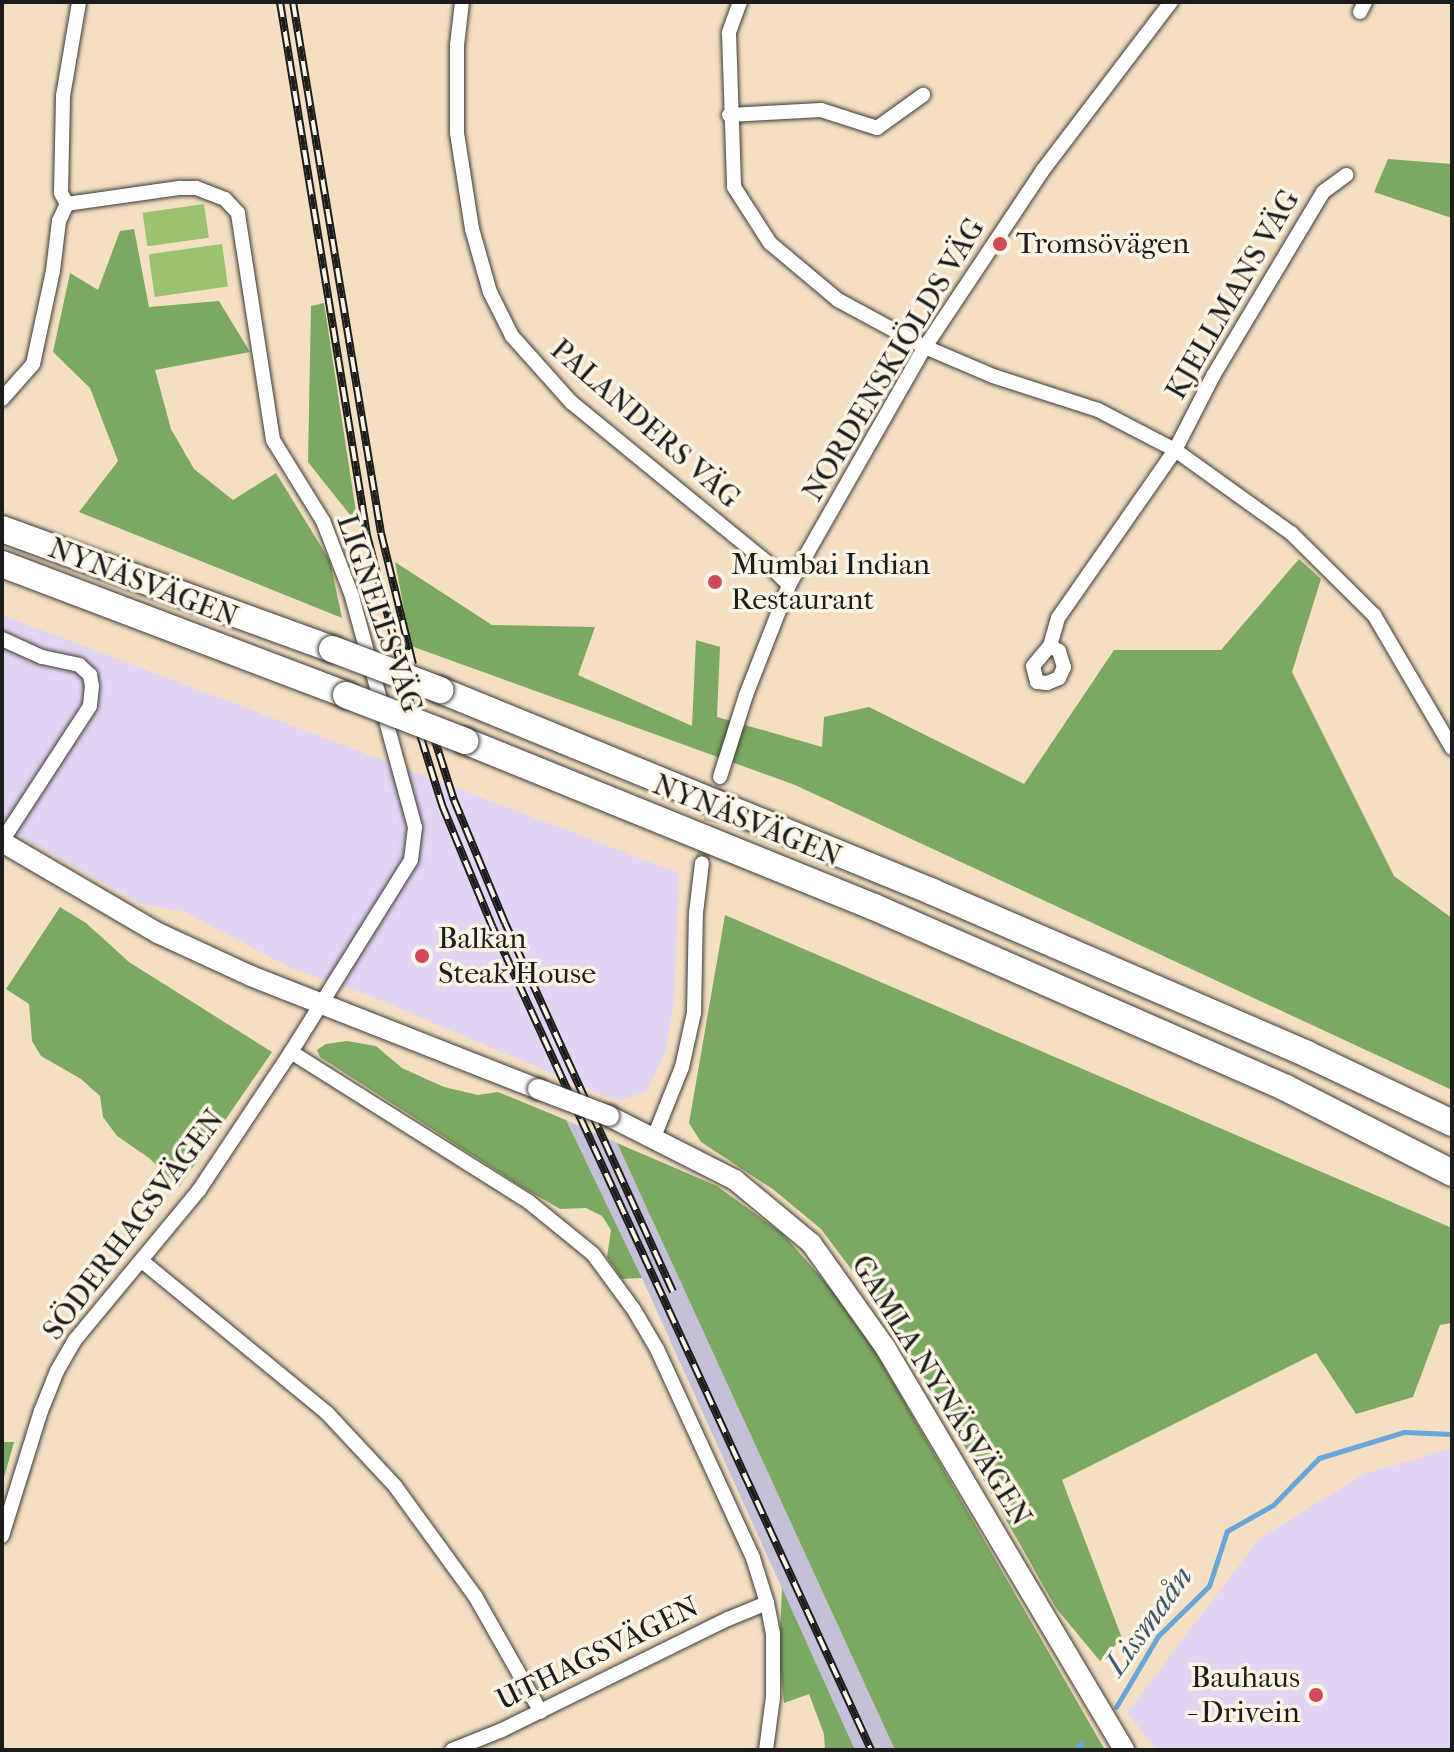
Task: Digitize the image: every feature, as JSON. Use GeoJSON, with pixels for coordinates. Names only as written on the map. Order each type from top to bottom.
{"type":"FeatureCollection","features":[{"type":"Feature","properties":{"kind":"highway"},"geometry":{"type":"LineString","coordinates":[[2,520],[57,549]]}},
{"type":"Feature","properties":{"kind":"highway","name":"NYNÄSVÄGEN"},"geometry":{"type":"LineString","coordinates":[[2,529],[440,690],[933,892],[1307,1054],[1452,1123]]}},
{"type":"Feature","properties":{"kind":"highway","name":"NYNÄSVÄGEN"},"geometry":{"type":"LineString","coordinates":[[2,564],[465,741],[902,919],[1286,1088],[1452,1173]]}},
{"type":"Feature","properties":{"kind":"street"},"geometry":{"type":"LineString","coordinates":[[2,399],[33,364],[53,271],[59,221],[67,204],[61,193],[63,96],[79,2]]}},
{"type":"Feature","properties":{"kind":"street","name":"PALANDERS VÄG"},"geometry":{"type":"LineString","coordinates":[[462,2],[457,45],[457,133],[472,229],[490,292],[512,336],[571,402],[765,561],[789,585]]}},
{"type":"Feature","properties":{"kind":"street"},"geometry":{"type":"LineString","coordinates":[[740,2],[729,33],[729,115],[734,187],[770,243],[838,300],[925,347],[993,376],[1098,410],[1175,450],[1291,533],[1374,615],[1452,748]]}},
{"type":"Feature","properties":{"kind":"street","name":"NORDENSKIÖLDS VÄG"},"geometry":{"type":"LineString","coordinates":[[720,777],[746,695],[789,585],[925,347],[1043,170],[1171,2]]}},
{"type":"Feature","properties":{"kind":"street"},"geometry":{"type":"LineString","coordinates":[[729,115],[821,110],[877,128],[923,95]]}},
{"type":"Feature","properties":{"kind":"street","name":"KJELLMANS VÄG"},"geometry":{"type":"LineString","coordinates":[[1050,646],[1058,618],[1175,450],[1213,376],[1323,192],[1346,175]]}},
{"type":"Feature","properties":{"kind":"street","name":"LIGNELLS VÄG"},"geometry":{"type":"LineString","coordinates":[[67,204],[196,188],[217,194],[238,213],[273,440],[323,521],[352,596],[415,827],[411,860],[321,1006]]}},
{"type":"Feature","properties":{"kind":"street"},"geometry":{"type":"LineString","coordinates":[[2,639],[42,657],[79,665],[90,675],[92,686],[90,706],[2,841],[158,933],[321,1006],[609,1116],[654,1137],[682,1067],[694,1013],[696,913],[702,863]]}},
{"type":"Feature","properties":{"kind":"street","name":"SÖDERHAGSVÄGEN"},"geometry":{"type":"LineString","coordinates":[[2,1536],[41,1411],[57,1371],[75,1340],[199,1190],[321,1006]]}},
{"type":"Feature","properties":{"kind":"street"},"geometry":{"type":"LineString","coordinates":[[291,1052],[529,1202],[593,1254],[634,1310],[657,1349],[753,1558],[767,1603],[773,1634],[773,1697],[766,1750]]}},
{"type":"Feature","properties":{"kind":"street","name":"GAMLA NYNÄSVÄGEN"},"geometry":{"type":"LineString","coordinates":[[654,1137],[735,1180],[811,1243],[885,1347],[1124,1750]]}},
{"type":"Feature","properties":{"kind":"street"},"geometry":{"type":"LineString","coordinates":[[142,1261],[327,1413],[395,1486],[475,1596],[541,1712]]}},
{"type":"Feature","properties":{"kind":"street","name":"UTHAGSVÄGEN"},"geometry":{"type":"LineString","coordinates":[[452,1750],[541,1712],[728,1619],[767,1603]]}},
{"type":"Feature","properties":{"kind":"street","name":"GAMLA NYNÄSVÄGEN"},"geometry":{"type":"LineString","coordinates":[[1091,1694],[1134,1750]]}},
{"type":"Feature","properties":{"kind":"shaded area"},"geometry":{"type":"Polygon","coordinates":[[[2,615],[679,873],[674,1001],[666,1050],[647,1091],[620,1101],[371,996],[291,968],[185,912],[139,903],[2,826],[2,615]]]}},
{"type":"Feature","properties":{"kind":"shaded area"},"geometry":{"type":"Polygon","coordinates":[[[566,1120],[617,1143],[895,1750],[855,1750],[642,1278],[566,1120]]]}},
{"type":"Feature","properties":{"kind":"shaded area"},"geometry":{"type":"Polygon","coordinates":[[[1452,1448],[1452,1750],[1157,1750],[1127,1713],[1259,1539],[1364,1474],[1452,1448]]]}},
{"type":"Feature","properties":{"kind":"green space"},"geometry":{"type":"Polygon","coordinates":[[[1388,159],[1452,164],[1452,218],[1374,192],[1388,159]]]}},
{"type":"Feature","properties":{"kind":"green space"},"geometry":{"type":"Polygon","coordinates":[[[204,204],[209,238],[147,246],[143,213],[204,204]]]}},
{"type":"Feature","properties":{"kind":"green space"},"geometry":{"type":"Polygon","coordinates":[[[134,229],[149,307],[219,301],[250,352],[155,370],[171,429],[194,469],[233,500],[276,473],[330,561],[342,618],[79,512],[118,461],[90,388],[53,352],[70,273],[98,290],[120,231],[134,229]]]}},
{"type":"Feature","properties":{"kind":"green space"},"geometry":{"type":"Polygon","coordinates":[[[222,244],[228,287],[155,297],[149,254],[222,244]]]}},
{"type":"Feature","properties":{"kind":"green space"},"geometry":{"type":"Polygon","coordinates":[[[324,303],[358,525],[308,462],[311,306],[324,303]]]}},
{"type":"Feature","properties":{"kind":"green space"},"geometry":{"type":"Polygon","coordinates":[[[1299,559],[1321,579],[1292,672],[1394,876],[1452,918],[1452,1090],[795,785],[411,646],[395,562],[492,625],[595,627],[578,675],[692,726],[696,640],[720,647],[717,717],[822,747],[824,717],[869,707],[1024,784],[1114,650],[1221,650],[1299,559]]]}},
{"type":"Feature","properties":{"kind":"green space"},"geometry":{"type":"Polygon","coordinates":[[[60,907],[86,923],[129,962],[272,1052],[179,1187],[149,1158],[117,1136],[103,1117],[100,1096],[81,1079],[41,1056],[32,1041],[29,1004],[6,989],[60,907]]]}},
{"type":"Feature","properties":{"kind":"green space"},"geometry":{"type":"Polygon","coordinates":[[[725,915],[1452,1228],[1452,1323],[1440,1325],[1413,1397],[1356,1414],[1316,1353],[1062,1480],[1122,1638],[1100,1661],[1056,1608],[939,1401],[876,1302],[821,1229],[774,1190],[701,1142],[689,1123],[725,915]]]}},
{"type":"Feature","properties":{"kind":"green space"},"geometry":{"type":"Polygon","coordinates":[[[347,1041],[376,1046],[402,1068],[444,1087],[478,1095],[498,1092],[566,1120],[642,1278],[622,1279],[607,1257],[611,1230],[602,1216],[586,1208],[560,1209],[320,1057],[317,1050],[326,1044],[347,1041]]]}},
{"type":"Feature","properties":{"kind":"green space"},"geometry":{"type":"Polygon","coordinates":[[[617,1143],[717,1186],[783,1234],[834,1292],[870,1342],[1105,1750],[895,1750],[617,1143]]]}},
{"type":"Feature","properties":{"kind":"green space"},"geometry":{"type":"Polygon","coordinates":[[[2,1442],[14,1442],[2,1485],[2,1442]]]}},
{"type":"Feature","properties":{"kind":"green space"},"geometry":{"type":"Polygon","coordinates":[[[782,1588],[855,1750],[825,1750],[824,1734],[809,1694],[784,1703],[779,1657],[782,1588]]]}},
{"type":"Feature","properties":{"kind":"waterway","name":"Lissmaån"},"geometry":{"type":"LineString","coordinates":[[1116,1707],[1158,1636],[1209,1586],[1227,1531],[1273,1505],[1319,1458],[1404,1432],[1452,1434]]}},
{"type":"Feature","properties":{"kind":"waterway","name":"Lissmaån"},"geometry":{"type":"LineString","coordinates":[[1075,1750],[1082,1743]]}},
{"type":"Feature","properties":{"kind":"tunnel"},"geometry":{"type":"LineString","coordinates":[[702,863],[720,777]]}},
{"type":"Feature","properties":{"kind":"railway"},"geometry":{"type":"LineString","coordinates":[[280,2],[367,535],[412,709],[442,805],[493,928],[871,1750]]}},
{"type":"Feature","properties":{"kind":"railway"},"geometry":{"type":"LineString","coordinates":[[293,2],[381,533],[413,664]]}},
{"type":"Feature","properties":{"kind":"railway"},"geometry":{"type":"LineString","coordinates":[[430,725],[454,800],[505,923],[673,1291]]}},
{"type":"Feature","properties":{"kind":"place","name":"Tromsövägen"},"geometry":{"type":"Point","coordinates":[1000,244]}},
{"type":"Feature","properties":{"kind":"place","name":"Mumbai Indian Restaurant"},"geometry":{"type":"Point","coordinates":[715,582]}},
{"type":"Feature","properties":{"kind":"place","name":"Balkan Steak House"},"geometry":{"type":"Point","coordinates":[422,956]}},
{"type":"Feature","properties":{"kind":"place","name":"Bauhaus - Drivein"},"geometry":{"type":"Point","coordinates":[1316,1695]}}]}
